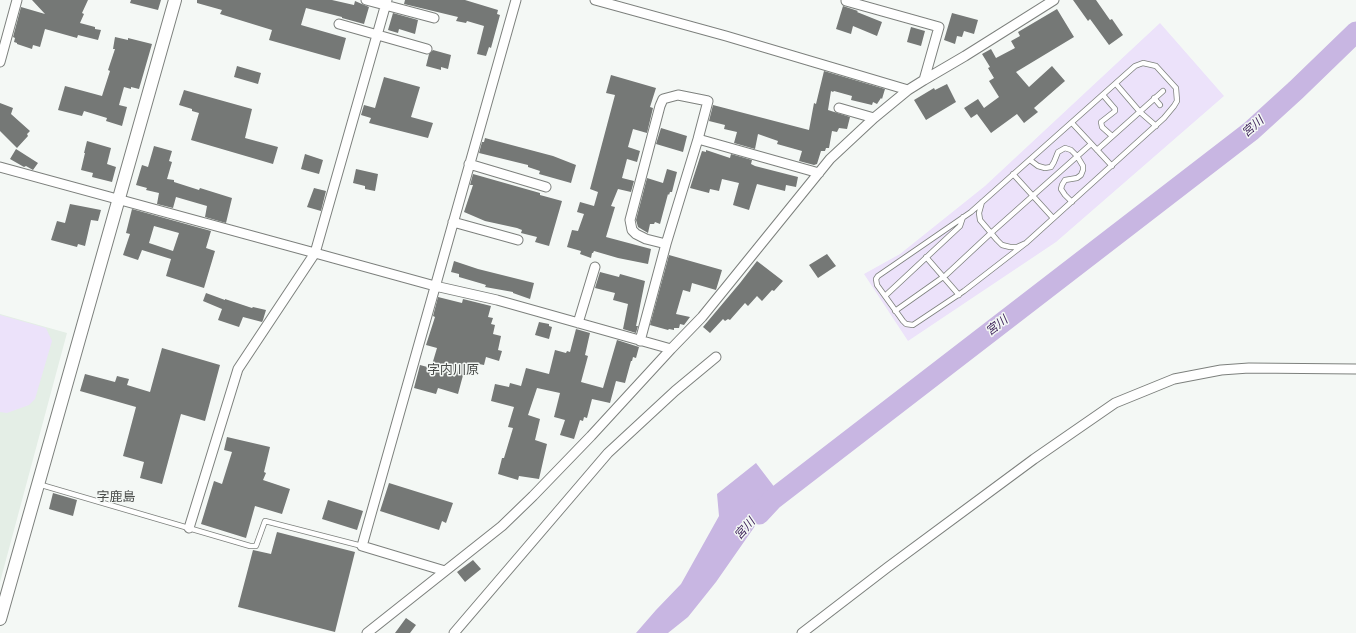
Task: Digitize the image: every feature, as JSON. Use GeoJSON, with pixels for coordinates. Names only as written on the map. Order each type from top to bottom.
{"type":"FeatureCollection","features":[{"type":"Feature","properties":{"kind":"street"},"geometry":{"type":"LineString","coordinates":[[0,62],[17,0]]}},
{"type":"Feature","properties":{"kind":"street"},"geometry":{"type":"LineString","coordinates":[[0,619],[175,0]]}},
{"type":"Feature","properties":{"kind":"street"},"geometry":{"type":"LineString","coordinates":[[366,0],[386,3],[434,18]]}},
{"type":"Feature","properties":{"kind":"street"},"geometry":{"type":"LineString","coordinates":[[445,571],[362,546],[516,0]]}},
{"type":"Feature","properties":{"kind":"street"},"geometry":{"type":"LineString","coordinates":[[595,0],[726,36],[908,90]]}},
{"type":"Feature","properties":{"kind":"street"},"geometry":{"type":"LineString","coordinates":[[367,633],[502,526],[533,496],[702,318],[830,159],[874,118],[908,90],[1054,0]]}},
{"type":"Feature","properties":{"kind":"street"},"geometry":{"type":"LineString","coordinates":[[846,1],[939,27],[924,80]]}},
{"type":"Feature","properties":{"kind":"street"},"geometry":{"type":"LineString","coordinates":[[189,528],[238,369],[315,253],[386,3]]}},
{"type":"Feature","properties":{"kind":"street"},"geometry":{"type":"LineString","coordinates":[[339,24],[426,49]]}},
{"type":"Feature","properties":{"kind":"street"},"geometry":{"type":"LineString","coordinates":[[640,341],[666,244],[708,101],[678,95],[664,99],[660,106],[630,220],[632,230],[636,234],[666,244]]}},
{"type":"Feature","properties":{"kind":"street"},"geometry":{"type":"LineString","coordinates":[[839,108],[874,118]]}},
{"type":"Feature","properties":{"kind":"street"},"geometry":{"type":"LineString","coordinates":[[698,139],[819,173]]}},
{"type":"Feature","properties":{"kind":"street"},"geometry":{"type":"LineString","coordinates":[[469,164],[546,187]]}},
{"type":"Feature","properties":{"kind":"street"},"geometry":{"type":"LineString","coordinates":[[0,167],[435,286],[497,300],[671,349]]}},
{"type":"Feature","properties":{"kind":"street"},"geometry":{"type":"LineString","coordinates":[[453,222],[518,240]]}},
{"type":"Feature","properties":{"kind":"street"},"geometry":{"type":"LineString","coordinates":[[578,322],[595,267]]}},
{"type":"Feature","properties":{"kind":"street"},"geometry":{"type":"LineString","coordinates":[[454,633],[608,453],[675,391],[716,357]]}},
{"type":"Feature","properties":{"kind":"street"},"geometry":{"type":"LineString","coordinates":[[802,633],[1034,459],[1115,403],[1174,379],[1221,370],[1249,368],[1356,369]]}},
{"type":"Feature","properties":{"kind":"lane"},"geometry":{"type":"LineString","coordinates":[[1144,63],[1156,66],[1176,88],[1177,101],[1156,126],[1026,243],[959,295],[913,325],[906,324],[877,285],[876,279],[878,276],[964,217],[1103,95],[1136,66],[1144,63]]}},
{"type":"Feature","properties":{"kind":"lane"},"geometry":{"type":"LineString","coordinates":[[1116,84],[1140,112],[1156,126]]}},
{"type":"Feature","properties":{"kind":"lane"},"geometry":{"type":"LineString","coordinates":[[1097,150],[1163,91]]}},
{"type":"Feature","properties":{"kind":"lane"},"geometry":{"type":"LineString","coordinates":[[1103,95],[1115,109],[1115,111],[1101,122],[1102,127],[1112,136]]}},
{"type":"Feature","properties":{"kind":"lane"},"geometry":{"type":"LineString","coordinates":[[1154,98],[1160,105]]}},
{"type":"Feature","properties":{"kind":"lane"},"geometry":{"type":"LineString","coordinates":[[1072,123],[1112,166]]}},
{"type":"Feature","properties":{"kind":"lane"},"geometry":{"type":"LineString","coordinates":[[895,310],[942,277],[1091,144]]}},
{"type":"Feature","properties":{"kind":"lane"},"geometry":{"type":"LineString","coordinates":[[1030,160],[1038,166],[1045,168],[1051,167],[1058,152],[1064,148],[1071,150],[1078,156],[1084,170],[1077,178],[1065,180],[1061,189],[1064,195],[1072,202]]}},
{"type":"Feature","properties":{"kind":"lane"},"geometry":{"type":"LineString","coordinates":[[1013,174],[1053,218]]}},
{"type":"Feature","properties":{"kind":"lane"},"geometry":{"type":"LineString","coordinates":[[982,202],[979,213],[980,220],[1002,244],[1017,247],[1026,243]]}},
{"type":"Feature","properties":{"kind":"lane"},"geometry":{"type":"LineString","coordinates":[[885,296],[960,226],[964,217]]}},
{"type":"Feature","properties":{"kind":"lane"},"geometry":{"type":"LineString","coordinates":[[926,258],[959,295]]}},
{"type":"Feature","properties":{"kind":"lane"},"geometry":{"type":"LineString","coordinates":[[38,484],[250,546],[256,546],[265,521],[362,546]]}},
{"type":"Feature","properties":{"kind":"shaded area"},"geometry":{"type":"Polygon","coordinates":[[[1160,23],[1224,96],[1056,242],[908,341],[864,274],[900,254],[985,186],[1160,23]]]}},
{"type":"Feature","properties":{"kind":"shaded area"},"geometry":{"type":"Polygon","coordinates":[[[0,314],[67,333],[0,582],[0,314]]]}},
{"type":"Feature","properties":{"kind":"shaded area"},"geometry":{"type":"Polygon","coordinates":[[[0,315],[46,328],[52,341],[35,399],[29,405],[7,413],[0,412],[0,315]]]}},
{"type":"Feature","properties":{"kind":"water"},"geometry":{"type":"Polygon","coordinates":[[[756,463],[785,501],[768,509],[762,516],[716,582],[688,617],[668,633],[636,633],[681,584],[719,516],[717,494],[756,463]]]}},
{"type":"Feature","properties":{"kind":"building"},"geometry":{"type":"Polygon","coordinates":[[[32,0],[88,0],[82,13],[84,14],[80,23],[101,30],[98,40],[78,35],[77,38],[45,29],[40,47],[33,45],[32,49],[17,44],[14,42],[15,38],[13,37],[21,7],[45,14],[32,0]]]}},
{"type":"Feature","properties":{"kind":"building"},"geometry":{"type":"Polygon","coordinates":[[[131,0],[161,0],[158,10],[130,3],[131,0]]]}},
{"type":"Feature","properties":{"kind":"building"},"geometry":{"type":"Polygon","coordinates":[[[197,0],[332,0],[354,5],[355,1],[369,7],[364,24],[306,8],[301,25],[346,38],[340,60],[269,40],[272,30],[220,14],[222,10],[197,3],[197,0]]]}},
{"type":"Feature","properties":{"kind":"building"},"geometry":{"type":"Polygon","coordinates":[[[405,0],[465,0],[498,10],[497,14],[500,15],[491,48],[489,47],[486,56],[477,54],[484,26],[467,21],[466,23],[456,21],[458,17],[404,4],[405,0]]]}},
{"type":"Feature","properties":{"kind":"building"},"geometry":{"type":"Polygon","coordinates":[[[1073,0],[1096,0],[1123,35],[1109,45],[1090,19],[1088,21],[1073,0]]]}},
{"type":"Feature","properties":{"kind":"building"},"geometry":{"type":"Polygon","coordinates":[[[843,6],[882,22],[877,36],[853,26],[851,34],[836,29],[843,6]]]}},
{"type":"Feature","properties":{"kind":"building"},"geometry":{"type":"Polygon","coordinates":[[[1057,9],[1074,37],[1016,72],[1029,87],[1052,66],[1065,81],[1034,108],[1038,112],[1024,123],[1017,114],[991,133],[977,114],[971,118],[964,108],[978,99],[984,108],[999,97],[989,81],[994,78],[988,68],[990,67],[982,54],[991,49],[996,58],[1015,48],[1011,41],[1020,36],[1018,32],[1057,9]]]}},
{"type":"Feature","properties":{"kind":"building"},"geometry":{"type":"Polygon","coordinates":[[[393,13],[418,20],[415,34],[399,29],[398,33],[388,30],[393,13]]]}},
{"type":"Feature","properties":{"kind":"building"},"geometry":{"type":"Polygon","coordinates":[[[952,13],[978,20],[974,34],[964,31],[962,37],[957,36],[955,44],[944,40],[952,13]]]}},
{"type":"Feature","properties":{"kind":"building"},"geometry":{"type":"Polygon","coordinates":[[[911,27],[925,31],[921,46],[907,42],[911,27]]]}},
{"type":"Feature","properties":{"kind":"building"},"geometry":{"type":"Polygon","coordinates":[[[115,37],[128,40],[128,38],[152,44],[139,89],[124,87],[119,105],[127,107],[122,126],[106,121],[107,118],[84,111],[82,116],[58,110],[65,86],[102,96],[115,49],[113,49],[115,37]]]}},
{"type":"Feature","properties":{"kind":"building"},"geometry":{"type":"Polygon","coordinates":[[[433,50],[451,55],[448,69],[441,67],[441,70],[426,66],[429,54],[433,50]]]}},
{"type":"Feature","properties":{"kind":"building"},"geometry":{"type":"Polygon","coordinates":[[[237,66],[261,73],[258,84],[234,77],[237,66]]]}},
{"type":"Feature","properties":{"kind":"building"},"geometry":{"type":"Polygon","coordinates":[[[824,71],[885,89],[882,99],[881,98],[877,104],[873,102],[872,105],[851,100],[852,96],[831,91],[828,110],[850,117],[847,129],[839,128],[837,132],[832,131],[829,148],[826,148],[825,151],[821,151],[817,164],[814,165],[799,161],[802,151],[777,144],[778,141],[758,134],[755,149],[734,143],[737,132],[724,129],[725,125],[709,121],[713,105],[809,130],[814,103],[816,104],[824,71]]]}},
{"type":"Feature","properties":{"kind":"building"},"geometry":{"type":"Polygon","coordinates":[[[611,75],[656,88],[650,107],[653,108],[647,133],[633,129],[628,147],[640,151],[637,162],[627,159],[622,178],[634,181],[631,192],[618,189],[611,206],[615,207],[606,237],[651,249],[648,264],[594,251],[591,258],[580,254],[581,251],[567,247],[572,230],[578,231],[584,214],[577,212],[580,202],[594,206],[598,192],[590,189],[615,95],[606,93],[611,75]]]}},
{"type":"Feature","properties":{"kind":"building"},"geometry":{"type":"Polygon","coordinates":[[[384,77],[420,87],[411,117],[433,123],[428,138],[369,123],[371,118],[361,115],[364,105],[375,108],[384,77]]]}},
{"type":"Feature","properties":{"kind":"building"},"geometry":{"type":"Polygon","coordinates":[[[947,84],[956,102],[926,120],[914,100],[934,88],[935,90],[947,84]]]}},
{"type":"Feature","properties":{"kind":"building"},"geometry":{"type":"Polygon","coordinates":[[[184,90],[252,109],[245,138],[278,147],[273,164],[191,140],[199,113],[179,105],[184,90]]]}},
{"type":"Feature","properties":{"kind":"building"},"geometry":{"type":"Polygon","coordinates":[[[0,103],[13,108],[11,114],[30,131],[27,134],[28,136],[17,148],[0,131],[0,103]]]}},
{"type":"Feature","properties":{"kind":"building"},"geometry":{"type":"Polygon","coordinates":[[[661,128],[687,136],[683,152],[656,144],[661,128]]]}},
{"type":"Feature","properties":{"kind":"building"},"geometry":{"type":"Polygon","coordinates":[[[485,138],[553,156],[576,165],[571,183],[539,174],[540,171],[528,167],[528,165],[479,153],[482,142],[484,142],[485,138]]]}},
{"type":"Feature","properties":{"kind":"building"},"geometry":{"type":"Polygon","coordinates":[[[87,141],[111,148],[107,164],[116,167],[112,182],[92,177],[93,173],[81,170],[87,141]]]}},
{"type":"Feature","properties":{"kind":"building"},"geometry":{"type":"Polygon","coordinates":[[[154,146],[172,151],[169,161],[172,162],[167,179],[174,180],[174,182],[199,190],[200,188],[232,198],[226,223],[205,217],[207,206],[176,197],[173,208],[157,204],[159,193],[146,190],[147,188],[136,185],[142,165],[148,167],[154,146]]]}},
{"type":"Feature","properties":{"kind":"building"},"geometry":{"type":"Polygon","coordinates":[[[16,149],[38,163],[33,170],[10,159],[16,149]]]}},
{"type":"Feature","properties":{"kind":"building"},"geometry":{"type":"Polygon","coordinates":[[[706,150],[730,158],[731,154],[752,160],[751,164],[755,166],[798,177],[796,187],[786,185],[785,191],[757,184],[749,210],[733,205],[739,183],[722,179],[719,191],[710,189],[709,193],[690,188],[702,151],[706,152],[706,150]]]}},
{"type":"Feature","properties":{"kind":"building"},"geometry":{"type":"Polygon","coordinates":[[[305,154],[323,160],[319,174],[301,169],[305,154]]]}},
{"type":"Feature","properties":{"kind":"building"},"geometry":{"type":"Polygon","coordinates":[[[356,169],[378,174],[375,191],[365,189],[365,186],[353,183],[356,169]]]}},
{"type":"Feature","properties":{"kind":"building"},"geometry":{"type":"Polygon","coordinates":[[[667,169],[677,172],[672,192],[670,192],[669,195],[668,194],[660,224],[655,222],[654,224],[650,224],[648,233],[638,227],[636,220],[647,178],[663,183],[667,169]]]}},
{"type":"Feature","properties":{"kind":"building"},"geometry":{"type":"Polygon","coordinates":[[[473,174],[540,193],[540,195],[562,201],[549,246],[535,242],[537,237],[521,233],[522,230],[517,228],[485,221],[464,212],[473,185],[470,185],[473,174]]]}},
{"type":"Feature","properties":{"kind":"building"},"geometry":{"type":"Polygon","coordinates":[[[314,188],[326,191],[321,211],[307,207],[314,188]]]}},
{"type":"Feature","properties":{"kind":"building"},"geometry":{"type":"Polygon","coordinates":[[[70,204],[101,210],[98,221],[91,220],[85,246],[78,244],[77,247],[51,240],[57,221],[65,223],[70,204]]]}},
{"type":"Feature","properties":{"kind":"building"},"geometry":{"type":"Polygon","coordinates":[[[132,209],[211,231],[206,248],[215,251],[204,288],[166,276],[171,259],[142,250],[138,260],[123,255],[130,234],[126,233],[132,209]],[[154,226],[149,243],[173,251],[179,233],[154,226]]]}},
{"type":"Feature","properties":{"kind":"building"},"geometry":{"type":"Polygon","coordinates":[[[827,254],[836,266],[818,278],[809,265],[827,254]]]}},
{"type":"Feature","properties":{"kind":"building"},"geometry":{"type":"Polygon","coordinates":[[[669,255],[722,270],[716,290],[692,283],[690,292],[683,290],[676,314],[690,317],[684,325],[680,324],[679,328],[674,328],[674,330],[668,330],[650,325],[669,255]]]}},
{"type":"Feature","properties":{"kind":"building"},"geometry":{"type":"Polygon","coordinates":[[[454,261],[478,269],[534,283],[530,299],[513,292],[485,287],[486,285],[459,277],[459,274],[451,272],[454,261]]]}},
{"type":"Feature","properties":{"kind":"building"},"geometry":{"type":"Polygon","coordinates":[[[757,261],[783,281],[762,301],[757,296],[748,306],[745,303],[730,320],[728,319],[725,321],[723,319],[710,333],[703,327],[757,261]]]}},
{"type":"Feature","properties":{"kind":"building"},"geometry":{"type":"Polygon","coordinates":[[[600,272],[619,277],[620,274],[645,281],[636,333],[623,329],[628,304],[613,300],[615,293],[595,288],[600,272]]]}},
{"type":"Feature","properties":{"kind":"building"},"geometry":{"type":"Polygon","coordinates":[[[206,293],[252,308],[266,310],[263,320],[262,322],[243,317],[239,327],[218,320],[222,309],[203,301],[206,293]]]}},
{"type":"Feature","properties":{"kind":"building"},"geometry":{"type":"Polygon","coordinates":[[[438,297],[462,303],[463,299],[491,306],[488,317],[493,318],[491,324],[495,325],[493,334],[501,336],[498,350],[502,351],[499,361],[486,357],[484,365],[479,364],[478,367],[466,364],[458,394],[438,388],[436,394],[414,388],[420,365],[431,368],[437,348],[426,345],[435,317],[433,316],[438,297]]]}},
{"type":"Feature","properties":{"kind":"building"},"geometry":{"type":"Polygon","coordinates":[[[539,322],[549,324],[549,326],[552,327],[549,339],[535,335],[539,322]]]}},
{"type":"Feature","properties":{"kind":"building"},"geometry":{"type":"Polygon","coordinates":[[[576,329],[590,333],[585,355],[588,356],[581,382],[603,388],[617,340],[639,347],[636,358],[633,357],[631,361],[625,383],[616,381],[610,403],[592,399],[587,418],[584,417],[583,421],[580,420],[574,439],[560,435],[565,420],[554,417],[560,393],[537,388],[528,415],[540,419],[535,440],[547,444],[539,479],[519,476],[518,480],[498,474],[513,428],[508,427],[514,407],[491,401],[495,384],[509,387],[510,383],[521,386],[526,368],[549,374],[555,350],[566,353],[567,351],[570,352],[576,329]]]}},
{"type":"Feature","properties":{"kind":"building"},"geometry":{"type":"Polygon","coordinates":[[[162,348],[220,365],[205,421],[181,414],[162,484],[140,478],[144,462],[123,456],[136,407],[80,391],[85,374],[115,382],[117,376],[129,379],[127,385],[150,392],[162,348]]]}},
{"type":"Feature","properties":{"kind":"building"},"geometry":{"type":"Polygon","coordinates":[[[227,437],[270,447],[264,472],[266,473],[263,480],[290,489],[282,514],[255,506],[246,538],[201,524],[214,481],[222,484],[232,452],[224,450],[227,437]]]}},
{"type":"Feature","properties":{"kind":"building"},"geometry":{"type":"Polygon","coordinates":[[[389,483],[453,503],[446,523],[442,521],[439,530],[380,511],[389,483]]]}},
{"type":"Feature","properties":{"kind":"building"},"geometry":{"type":"Polygon","coordinates":[[[53,493],[77,500],[73,516],[49,509],[53,493]]]}},
{"type":"Feature","properties":{"kind":"building"},"geometry":{"type":"Polygon","coordinates":[[[328,500],[363,511],[357,530],[322,519],[328,500]]]}},
{"type":"Feature","properties":{"kind":"building"},"geometry":{"type":"Polygon","coordinates":[[[277,532],[355,552],[335,632],[238,607],[253,550],[271,554],[277,532]]]}},
{"type":"Feature","properties":{"kind":"building"},"geometry":{"type":"Polygon","coordinates":[[[473,560],[481,569],[465,582],[457,572],[473,560]]]}},
{"type":"Feature","properties":{"kind":"building"},"geometry":{"type":"Polygon","coordinates":[[[406,618],[416,625],[410,633],[395,633],[406,618]]]}},
{"type":"Feature","properties":{"kind":"waterway","name":"宮川"},"geometry":{"type":"LineString","coordinates":[[759,514],[772,500],[1251,131],[1356,32]]}},
{"type":"Feature","properties":{"kind":"district","name":"字内川原"},"geometry":{"type":"Point","coordinates":[453,370]}},
{"type":"Feature","properties":{"kind":"district","name":"字鹿島"},"geometry":{"type":"Point","coordinates":[116,497]}}]}
